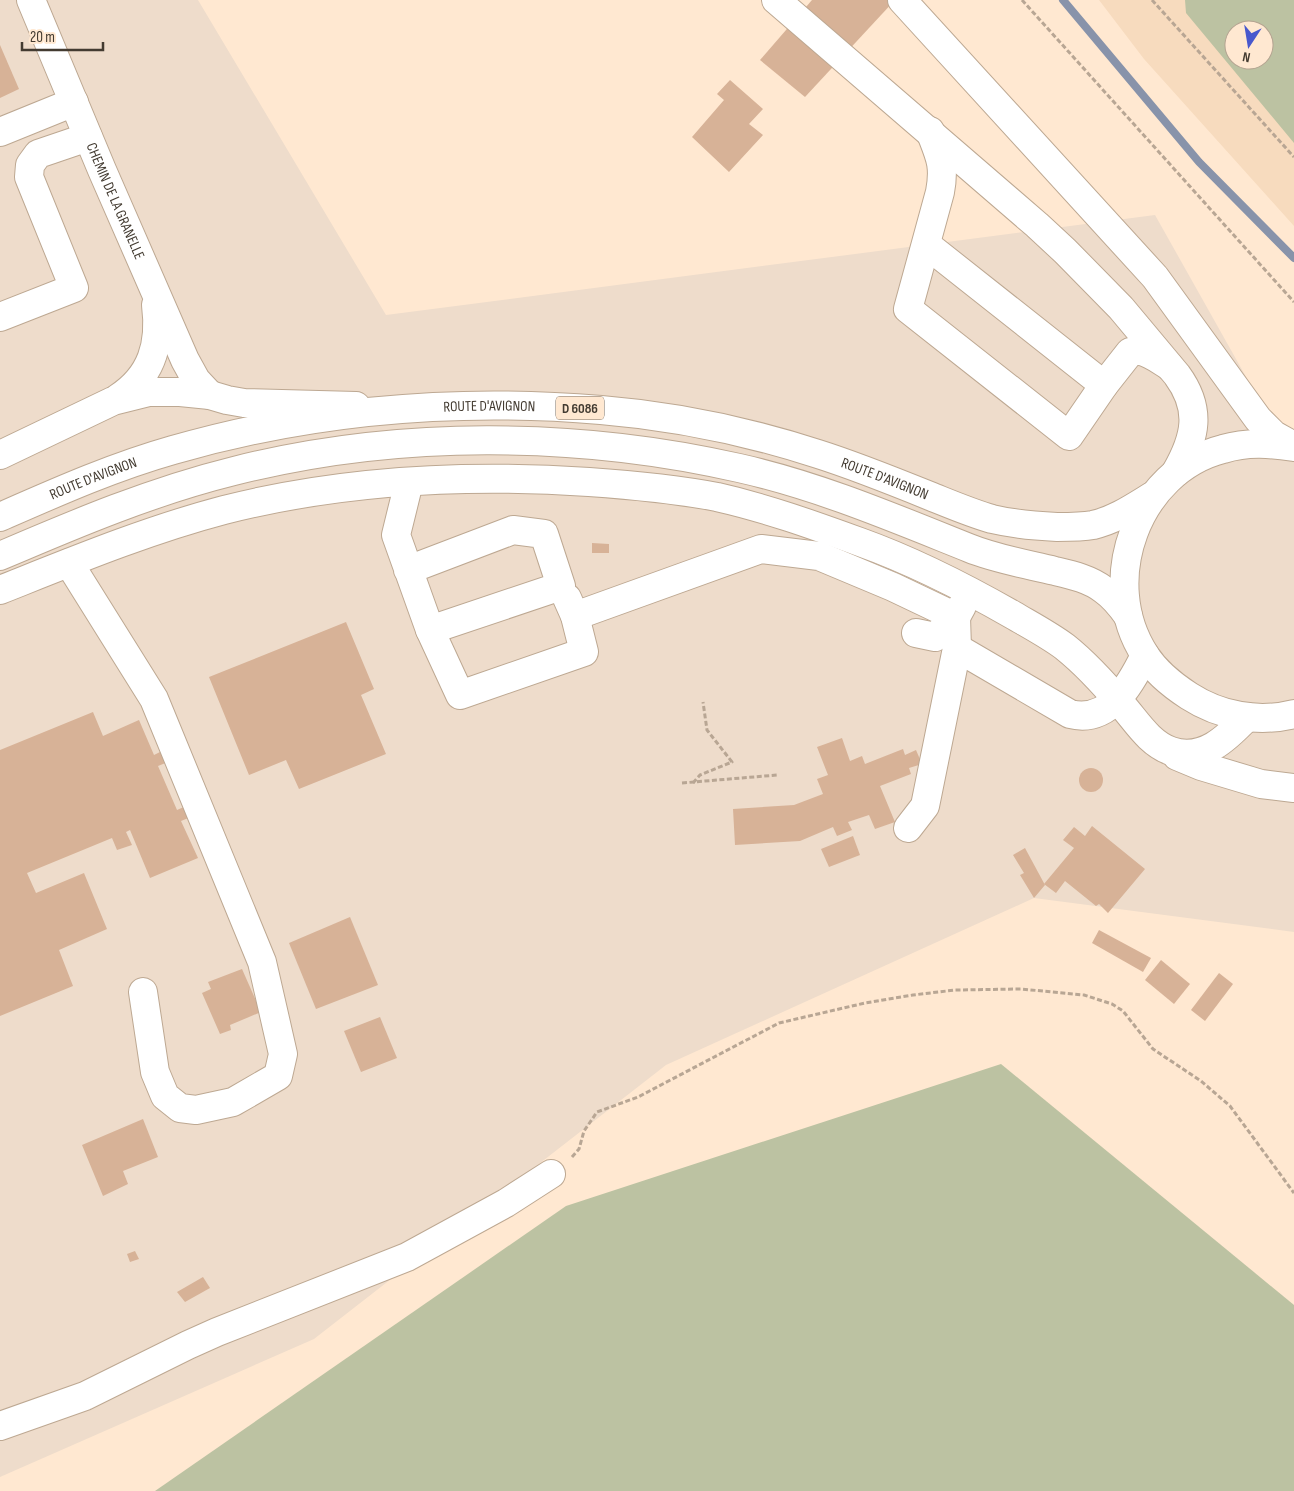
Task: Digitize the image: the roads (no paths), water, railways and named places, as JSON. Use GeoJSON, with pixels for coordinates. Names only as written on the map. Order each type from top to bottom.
{"type":"FeatureCollection","features":[{"type":"Feature","properties":{"kind":"main road","name":"CHEMIN DE LA GRANELLE"},"geometry":{"type":"LineString","coordinates":[[31,0],[185,360],[196,380],[210,394]]}},
{"type":"Feature","properties":{"kind":"main road"},"geometry":{"type":"LineString","coordinates":[[776,0],[1065,251],[1122,308],[1170,366],[1185,386],[1192,400],[1191,440],[1187,453],[1176,472]]}},
{"type":"Feature","properties":{"kind":"main road"},"geometry":{"type":"LineString","coordinates":[[902,0],[1155,277],[1258,419],[1274,434],[1294,446]]}},
{"type":"Feature","properties":{"kind":"main road"},"geometry":{"type":"LineString","coordinates":[[0,132],[74,102]]}},
{"type":"Feature","properties":{"kind":"main road"},"geometry":{"type":"LineString","coordinates":[[930,132],[942,163],[944,175],[927,245],[908,309],[1069,436],[1104,385],[1130,352],[1135,350],[1148,354],[1170,366]]}},
{"type":"Feature","properties":{"kind":"main road"},"geometry":{"type":"LineString","coordinates":[[0,317],[74,288],[29,177],[30,165],[38,154],[88,137]]}},
{"type":"Feature","properties":{"kind":"main road"},"geometry":{"type":"LineString","coordinates":[[927,245],[1104,385]]}},
{"type":"Feature","properties":{"kind":"main road"},"geometry":{"type":"LineString","coordinates":[[0,455],[114,401],[130,390],[142,377],[157,342],[158,317],[148,275]]}},
{"type":"Feature","properties":{"kind":"main road"},"geometry":{"type":"LineString","coordinates":[[114,401],[149,392],[180,392],[210,394],[244,403],[412,407]]}},
{"type":"Feature","properties":{"kind":"main road","name":"ROUTE D'AVIGNON"},"geometry":{"type":"LineString","coordinates":[[0,517],[86,479],[174,450],[267,428],[357,413],[412,407],[506,405],[648,414],[730,429],[760,436],[843,462],[990,518],[1022,525],[1070,527],[1094,525],[1121,515],[1152,496]]}},
{"type":"Feature","properties":{"kind":"main road","name":"D 6086"},"geometry":{"type":"LineString","coordinates":[[0,556],[130,502],[235,470],[280,461],[327,452],[431,442],[492,440],[586,443],[699,459],[827,493],[975,550],[1091,581],[1116,600],[1128,616]]}},
{"type":"Feature","properties":{"kind":"main road"},"geometry":{"type":"LineString","coordinates":[[1289,718],[1240,717],[1203,706],[1170,684],[1145,655],[1135,636],[1128,616],[1124,585],[1126,554],[1136,524],[1152,496],[1176,472],[1198,459],[1221,449],[1246,444],[1271,443],[1294,446]]}},
{"type":"Feature","properties":{"kind":"main road"},"geometry":{"type":"LineString","coordinates":[[0,590],[173,526],[225,510],[326,490],[374,484],[496,479],[561,480],[674,490],[716,497],[768,510],[867,545],[932,573],[1013,615],[1066,648],[1117,699],[1143,731],[1160,746],[1181,758],[1246,780],[1294,788]]}},
{"type":"Feature","properties":{"kind":"main road"},"geometry":{"type":"LineString","coordinates":[[408,570],[513,530],[544,534],[562,586],[575,616],[584,652],[460,696],[430,630],[408,570],[396,536],[409,482]]}},
{"type":"Feature","properties":{"kind":"main road"},"geometry":{"type":"LineString","coordinates":[[575,616],[761,549],[819,556],[893,587],[956,617]]}},
{"type":"Feature","properties":{"kind":"main road"},"geometry":{"type":"LineString","coordinates":[[69,563],[154,699],[262,962],[283,1054],[278,1076],[233,1102],[196,1110],[180,1108],[165,1096],[156,1072],[143,992]]}},
{"type":"Feature","properties":{"kind":"main road"},"geometry":{"type":"LineString","coordinates":[[430,630],[562,586]]}},
{"type":"Feature","properties":{"kind":"main road"},"geometry":{"type":"LineString","coordinates":[[916,633],[935,637],[956,617],[969,591]]}},
{"type":"Feature","properties":{"kind":"main road"},"geometry":{"type":"LineString","coordinates":[[908,828],[925,806],[956,648],[956,617]]}},
{"type":"Feature","properties":{"kind":"main road"},"geometry":{"type":"LineString","coordinates":[[956,648],[1070,714],[1081,716],[1093,714],[1117,699],[1130,685],[1145,655]]}},
{"type":"Feature","properties":{"kind":"main road"},"geometry":{"type":"LineString","coordinates":[[1160,746],[1183,754],[1204,751],[1220,742],[1247,717]]}},
{"type":"Feature","properties":{"kind":"main road"},"geometry":{"type":"LineString","coordinates":[[0,1426],[85,1396],[195,1342],[408,1257],[506,1203],[551,1174]]}},
{"type":"Feature","properties":{"kind":"waterway"},"geometry":{"type":"LineString","coordinates":[[1063,0],[1199,162],[1294,258]]}}]}
